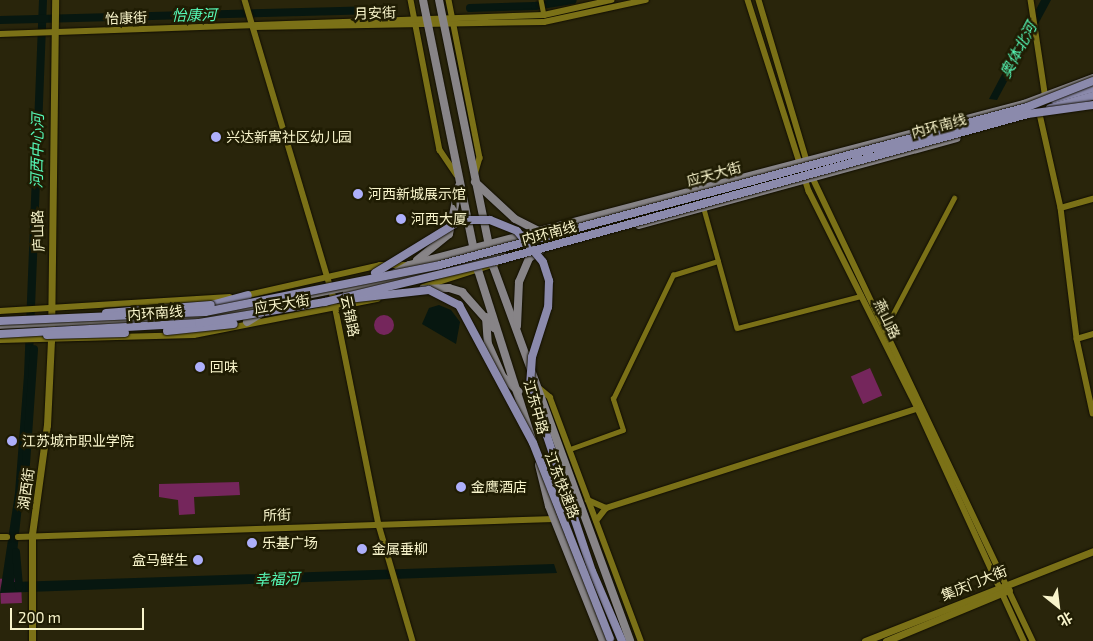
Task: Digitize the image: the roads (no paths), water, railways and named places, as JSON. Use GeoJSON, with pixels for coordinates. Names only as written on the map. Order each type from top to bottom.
{"type":"FeatureCollection","features":[{"type":"Feature","properties":{"kind":"highway"},"geometry":{"type":"LineString","coordinates":[[1027,108],[1093,79]]}},
{"type":"Feature","properties":{"kind":"highway","name":"内环南线"},"geometry":{"type":"LineString","coordinates":[[0,334],[199,323],[325,302],[496,261],[1027,108],[1093,87]]}},
{"type":"Feature","properties":{"kind":"highway","name":"内环南线"},"geometry":{"type":"LineString","coordinates":[[0,321],[197,313],[334,290],[496,252],[1027,108],[1093,98]]}},
{"type":"Feature","properties":{"kind":"highway"},"geometry":{"type":"LineString","coordinates":[[1027,108],[1093,105]]}},
{"type":"Feature","properties":{"kind":"highway"},"geometry":{"type":"LineString","coordinates":[[334,290],[384,270],[461,220],[490,220],[517,230],[543,262],[549,282],[548,307],[532,357],[533,385]]}},
{"type":"Feature","properties":{"kind":"highway","name":"江东快速路"},"geometry":{"type":"LineString","coordinates":[[325,302],[429,290],[459,305],[478,344],[533,443],[608,640]]}},
{"type":"Feature","properties":{"kind":"highway"},"geometry":{"type":"LineString","coordinates":[[11,321],[211,305],[248,295]]}},
{"type":"Feature","properties":{"kind":"highway"},"geometry":{"type":"LineString","coordinates":[[10,334],[95,335],[234,324],[250,311]]}},
{"type":"Feature","properties":{"kind":"highway","name":"江东快速路"},"geometry":{"type":"LineString","coordinates":[[533,385],[592,571],[621,639]]}},
{"type":"Feature","properties":{"kind":"main road","name":"江东中路"},"geometry":{"type":"LineString","coordinates":[[423,0],[477,266],[518,391],[554,519],[608,640]]}},
{"type":"Feature","properties":{"kind":"main road","name":"江东中路"},"geometry":{"type":"LineString","coordinates":[[438,0],[492,262],[533,385],[630,641]]}},
{"type":"Feature","properties":{"kind":"main road","name":"庐山路"},"geometry":{"type":"LineString","coordinates":[[51,340],[50,32],[54,1]]}},
{"type":"Feature","properties":{"kind":"main road","name":"应天大街"},"geometry":{"type":"LineString","coordinates":[[50,326],[204,316],[382,280],[409,265],[542,233],[804,162],[1027,108],[1046,93],[1093,79]]}},
{"type":"Feature","properties":{"kind":"main road","name":"应天大街"},"geometry":{"type":"LineString","coordinates":[[0,327],[154,324],[250,311],[334,290],[477,266],[501,258],[704,209],[1093,98]]}},
{"type":"Feature","properties":{"kind":"main road"},"geometry":{"type":"LineString","coordinates":[[409,265],[432,252],[449,234],[459,180]]}},
{"type":"Feature","properties":{"kind":"main road"},"geometry":{"type":"LineString","coordinates":[[474,180],[515,219],[542,233]]}},
{"type":"Feature","properties":{"kind":"main road"},"geometry":{"type":"LineString","coordinates":[[517,334],[523,269],[543,249]]}},
{"type":"Feature","properties":{"kind":"main road"},"geometry":{"type":"LineString","coordinates":[[404,293],[449,288],[462,292],[486,317],[499,335]]}},
{"type":"Feature","properties":{"kind":"main road"},"geometry":{"type":"LineString","coordinates":[[247,322],[255,315],[334,290]]}},
{"type":"Feature","properties":{"kind":"main road"},"geometry":{"type":"LineString","coordinates":[[486,317],[490,349],[502,377],[518,391]]}},
{"type":"Feature","properties":{"kind":"main road","name":"湖西街"},"geometry":{"type":"LineString","coordinates":[[32,641],[32,534],[47,425],[51,340]]}},
{"type":"Feature","properties":{"kind":"main road","name":"集庆门大街"},"geometry":{"type":"LineString","coordinates":[[888,641],[1093,550]]}},
{"type":"Feature","properties":{"kind":"main road","name":"集庆门大街"},"geometry":{"type":"LineString","coordinates":[[864,641],[1004,588]]}},
{"type":"Feature","properties":{"kind":"street","name":"江东中路"},"geometry":{"type":"LineString","coordinates":[[411,0],[440,150],[459,180]]}},
{"type":"Feature","properties":{"kind":"street","name":"江东中路"},"geometry":{"type":"LineString","coordinates":[[449,0],[480,158],[474,180]]}},
{"type":"Feature","properties":{"kind":"street"},"geometry":{"type":"LineString","coordinates":[[541,0],[544,15]]}},
{"type":"Feature","properties":{"kind":"street"},"geometry":{"type":"LineString","coordinates":[[453,21],[544,15],[611,0]]}},
{"type":"Feature","properties":{"kind":"street"},"geometry":{"type":"LineString","coordinates":[[428,21],[544,22],[646,0]]}},
{"type":"Feature","properties":{"kind":"street","name":"燕山路"},"geometry":{"type":"LineString","coordinates":[[748,0],[810,180],[861,296],[921,408]]}},
{"type":"Feature","properties":{"kind":"street","name":"燕山路"},"geometry":{"type":"LineString","coordinates":[[759,0],[804,162]]}},
{"type":"Feature","properties":{"kind":"street"},"geometry":{"type":"LineString","coordinates":[[1031,0],[1046,93]]}},
{"type":"Feature","properties":{"kind":"street","name":"云锦路"},"geometry":{"type":"LineString","coordinates":[[245,2],[328,277],[334,290],[379,524],[413,641]]}},
{"type":"Feature","properties":{"kind":"street","name":"怡康街"},"geometry":{"type":"LineString","coordinates":[[0,34],[428,21]]}},
{"type":"Feature","properties":{"kind":"street"},"geometry":{"type":"LineString","coordinates":[[1040,114],[1061,208],[1077,339],[1093,412]]}},
{"type":"Feature","properties":{"kind":"street","name":"燕山路"},"geometry":{"type":"LineString","coordinates":[[810,180],[885,329],[1004,588],[1033,641]]}},
{"type":"Feature","properties":{"kind":"street"},"geometry":{"type":"LineString","coordinates":[[885,329],[954,198]]}},
{"type":"Feature","properties":{"kind":"street"},"geometry":{"type":"LineString","coordinates":[[1061,208],[1093,200]]}},
{"type":"Feature","properties":{"kind":"street"},"geometry":{"type":"LineString","coordinates":[[704,209],[737,328],[861,296]]}},
{"type":"Feature","properties":{"kind":"street"},"geometry":{"type":"LineString","coordinates":[[570,449],[623,430],[612,399],[673,275],[718,261]]}},
{"type":"Feature","properties":{"kind":"street","name":"应天大街"},"geometry":{"type":"LineString","coordinates":[[0,311],[248,295],[380,265],[409,265]]}},
{"type":"Feature","properties":{"kind":"street","name":"应天大街"},"geometry":{"type":"LineString","coordinates":[[0,340],[51,340],[194,334],[238,329],[247,322],[336,308],[404,293],[477,266]]}},
{"type":"Feature","properties":{"kind":"street"},"geometry":{"type":"LineString","coordinates":[[1077,339],[1093,334]]}},
{"type":"Feature","properties":{"kind":"street","name":"江东中路"},"geometry":{"type":"LineString","coordinates":[[533,385],[550,397],[640,641]]}},
{"type":"Feature","properties":{"kind":"street"},"geometry":{"type":"LineString","coordinates":[[596,521],[606,508],[921,408]]}},
{"type":"Feature","properties":{"kind":"street"},"geometry":{"type":"LineString","coordinates":[[588,500],[606,508]]}},
{"type":"Feature","properties":{"kind":"street","name":"所街"},"geometry":{"type":"LineString","coordinates":[[0,537],[18,537],[32,534],[554,519]]}},
{"type":"Feature","properties":{"kind":"street","name":"燕山路"},"geometry":{"type":"LineString","coordinates":[[1004,588],[1024,641]]}},
{"type":"Feature","properties":{"kind":"street"},"geometry":{"type":"LineString","coordinates":[[884,633],[888,641]]}},
{"type":"Feature","properties":{"kind":"water","name":"幸福河"},"geometry":{"type":"Polygon","coordinates":[[[39,0],[47,0],[30,429],[14,582],[554,564],[557,573],[0,593],[15,493],[24,375],[39,0]]]}},
{"type":"Feature","properties":{"kind":"water","name":"奥体北河"},"geometry":{"type":"Polygon","coordinates":[[[1041,0],[1051,0],[997,100],[989,99],[1041,0]]]}},
{"type":"Feature","properties":{"kind":"water"},"geometry":{"type":"Polygon","coordinates":[[[439,305],[451,310],[460,322],[456,344],[422,324],[429,308],[439,305]]]}},
{"type":"Feature","properties":{"kind":"waterway","name":"怡康河"},"geometry":{"type":"LineString","coordinates":[[470,8],[535,6],[573,0]]}},
{"type":"Feature","properties":{"kind":"waterway","name":"怡康河"},"geometry":{"type":"LineString","coordinates":[[0,20],[388,10]]}},
{"type":"Feature","properties":{"kind":"waterway","name":"河西中心河"},"geometry":{"type":"LineString","coordinates":[[26,464],[34,349]]}},
{"type":"Feature","properties":{"kind":"waterway","name":"河西中心河"},"geometry":{"type":"LineString","coordinates":[[16,552],[19,587]]}},
{"type":"Feature","properties":{"kind":"place","name":"兴达新寓社区幼儿园"},"geometry":{"type":"Point","coordinates":[216,137]}},
{"type":"Feature","properties":{"kind":"place","name":"河西新城展示馆"},"geometry":{"type":"Point","coordinates":[358,194]}},
{"type":"Feature","properties":{"kind":"place","name":"河西大厦"},"geometry":{"type":"Point","coordinates":[401,219]}},
{"type":"Feature","properties":{"kind":"place","name":"回味"},"geometry":{"type":"Point","coordinates":[200,367]}},
{"type":"Feature","properties":{"kind":"place","name":"江苏城市职业学院"},"geometry":{"type":"Point","coordinates":[12,441]}},
{"type":"Feature","properties":{"kind":"place","name":"金鹰酒店"},"geometry":{"type":"Point","coordinates":[461,487]}},
{"type":"Feature","properties":{"kind":"place","name":"乐基广场"},"geometry":{"type":"Point","coordinates":[252,543]}},
{"type":"Feature","properties":{"kind":"place","name":"金属垂柳"},"geometry":{"type":"Point","coordinates":[362,549]}},
{"type":"Feature","properties":{"kind":"place","name":"盒马鲜生"},"geometry":{"type":"Point","coordinates":[198,560]}}]}
